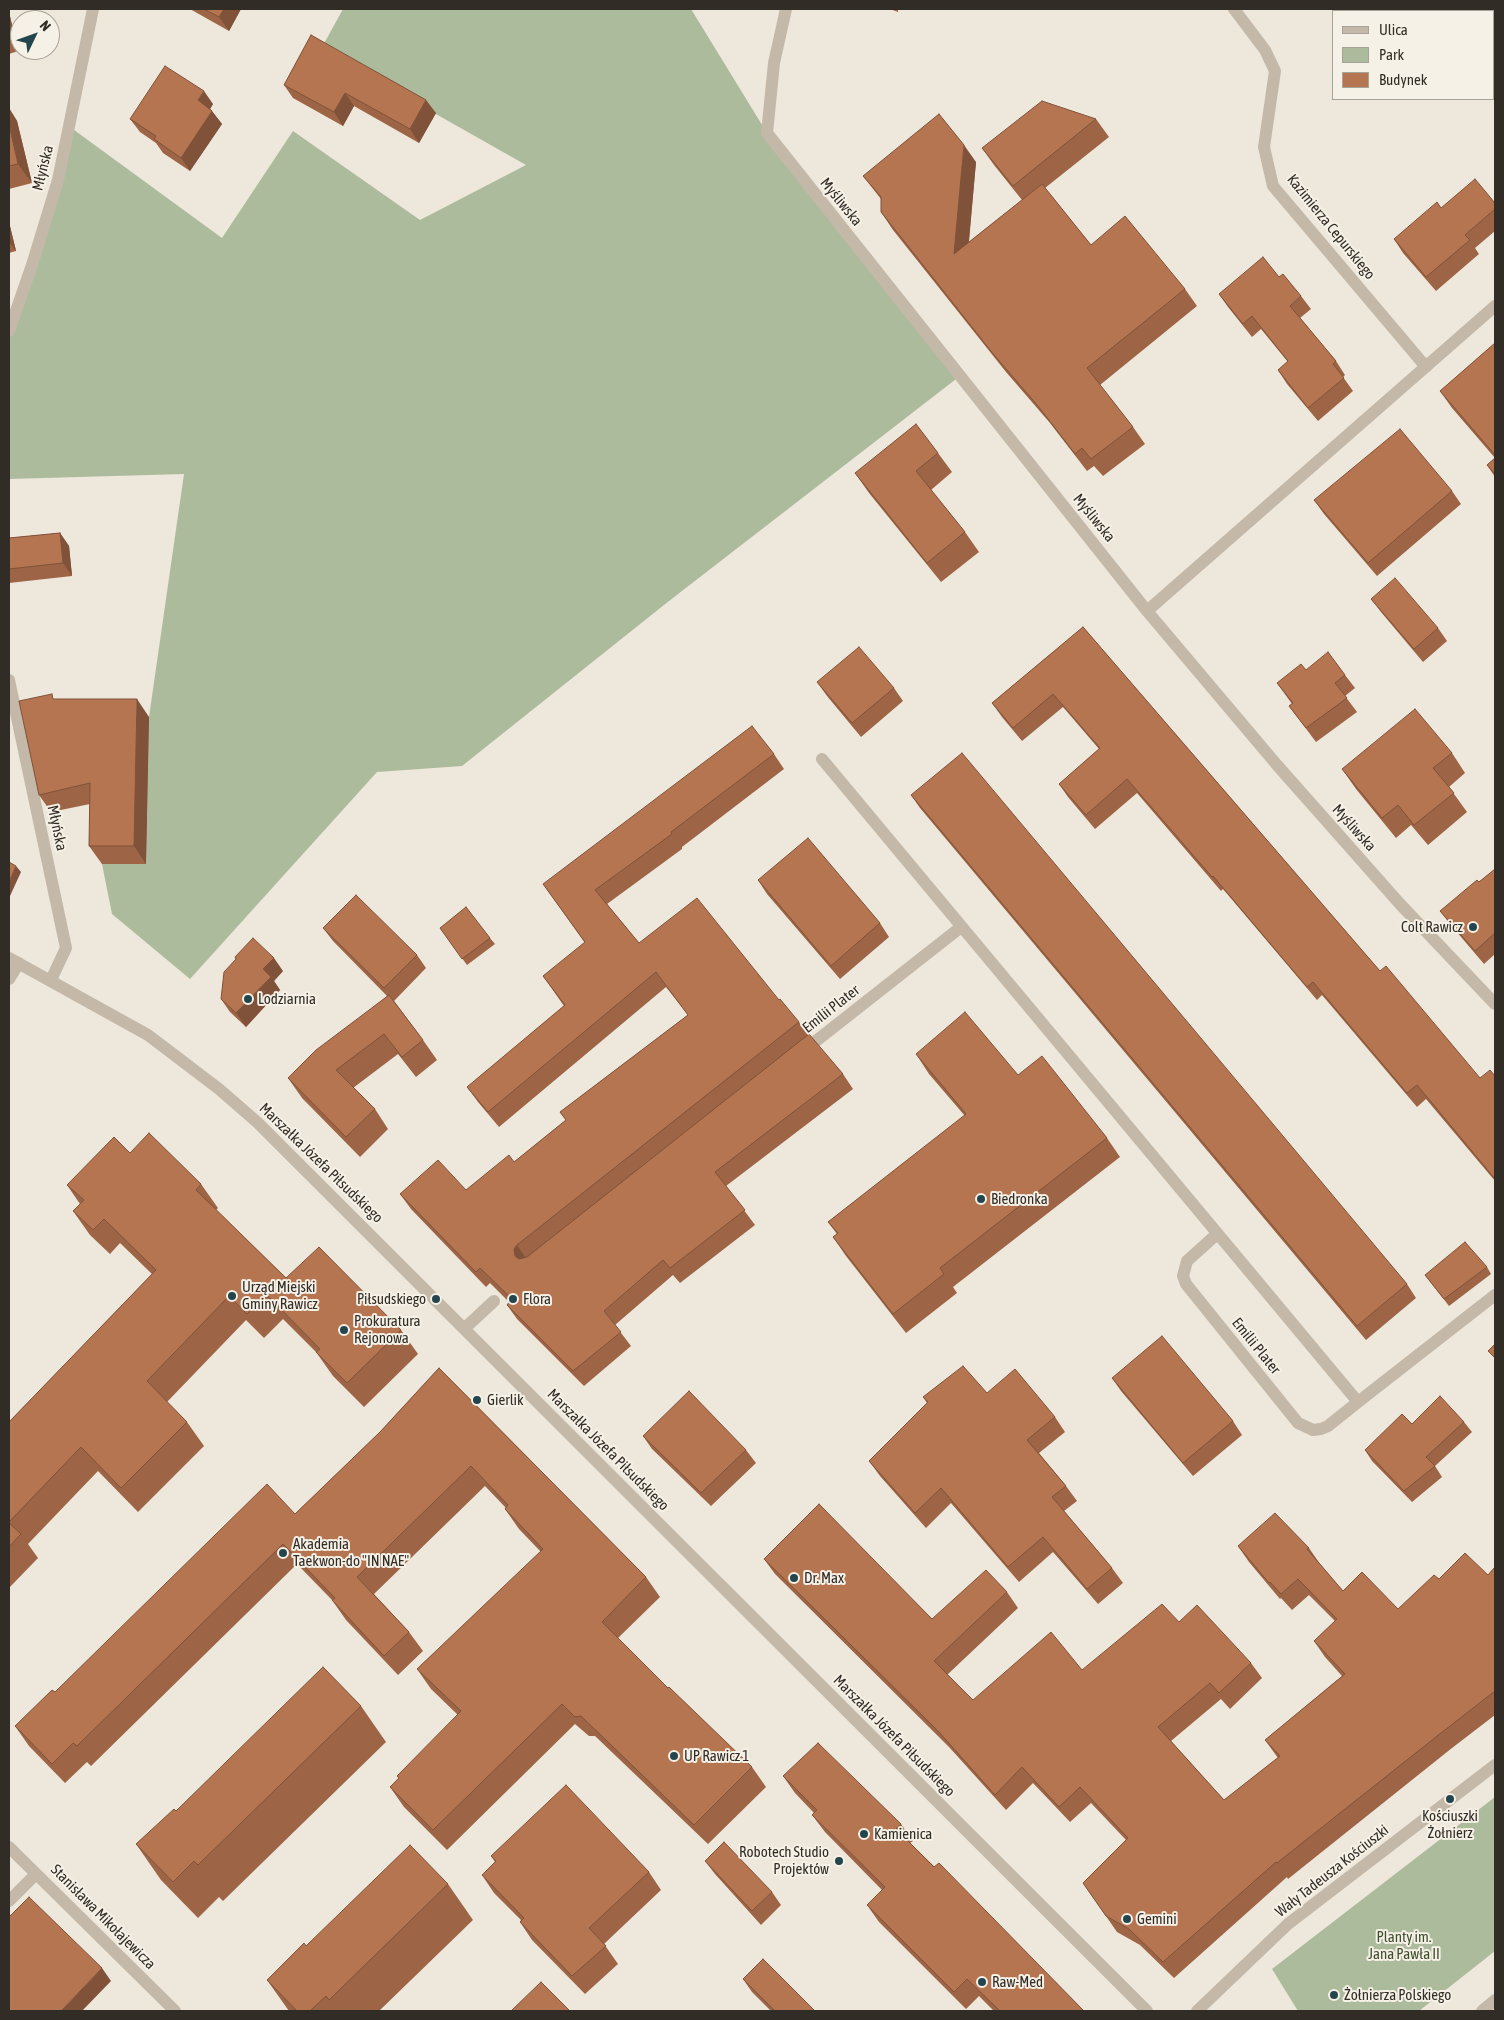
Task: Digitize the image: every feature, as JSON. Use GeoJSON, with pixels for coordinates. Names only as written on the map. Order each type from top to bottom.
{"type":"FeatureCollection","features":[{"type":"Feature","properties":{"kind":"street","name":"Młyńska"},"geometry":{"type":"LineString","coordinates":[[9,331],[32,265],[58,180],[92,9]]}},
{"type":"Feature","properties":{"kind":"street","name":"Myśliwska"},"geometry":{"type":"LineString","coordinates":[[786,9],[774,63],[767,133],[1147,611],[1277,765],[1400,904],[1495,1004]]}},
{"type":"Feature","properties":{"kind":"street","name":"Kazimierza Cepurskiego"},"geometry":{"type":"LineString","coordinates":[[1234,9],[1265,50],[1275,71],[1264,147],[1274,186],[1426,367]]}},
{"type":"Feature","properties":{"kind":"street"},"geometry":{"type":"LineString","coordinates":[[1147,611],[1495,306]]}},
{"type":"Feature","properties":{"kind":"street","name":"Młyńska"},"geometry":{"type":"LineString","coordinates":[[9,680],[66,948],[51,980]]}},
{"type":"Feature","properties":{"kind":"street"},"geometry":{"type":"LineString","coordinates":[[822,758],[1358,1402]]}},
{"type":"Feature","properties":{"kind":"street","name":"Emilii Plater"},"geometry":{"type":"LineString","coordinates":[[789,1062],[961,926]]}},
{"type":"Feature","properties":{"kind":"street"},"geometry":{"type":"LineString","coordinates":[[9,979],[14,960]]}},
{"type":"Feature","properties":{"kind":"street","name":"Marszałka Józefa Piłsudskiego"},"geometry":{"type":"LineString","coordinates":[[14,960],[148,1035],[219,1089],[257,1122],[1147,2011]]}},
{"type":"Feature","properties":{"kind":"street","name":"Emilii Plater"},"geometry":{"type":"LineString","coordinates":[[1217,1234],[1187,1261],[1184,1276],[1186,1284],[1298,1423],[1313,1430],[1328,1426],[1495,1295]]}},
{"type":"Feature","properties":{"kind":"street"},"geometry":{"type":"LineString","coordinates":[[465,1328],[494,1301]]}},
{"type":"Feature","properties":{"kind":"street","name":"Wały Tadeusza Kościuszki"},"geometry":{"type":"LineString","coordinates":[[1197,2011],[1288,1924],[1495,1765]]}},
{"type":"Feature","properties":{"kind":"street","name":"Stanisława Mikołajewicza"},"geometry":{"type":"LineString","coordinates":[[9,1847],[175,2011]]}},
{"type":"Feature","properties":{"kind":"street"},"geometry":{"type":"LineString","coordinates":[[9,1901],[36,1874]]}},
{"type":"Feature","properties":{"kind":"street"},"geometry":{"type":"LineString","coordinates":[[1482,2011],[1495,2000]]}},
{"type":"Feature","properties":{"kind":"green space"},"geometry":{"type":"Polygon","coordinates":[[[343,9],[691,9],[767,133],[960,376],[669,601],[462,766],[377,772],[190,979],[112,914],[102,864],[146,864],[149,717],[184,474],[9,479],[9,331],[70,127],[222,238],[293,131],[420,220],[526,165],[321,49],[343,9]]]}},
{"type":"Feature","properties":{"kind":"green space","name":"Planty im. Jana Pawła II"},"geometry":{"type":"Polygon","coordinates":[[[1495,1797],[1495,1951],[1419,2011],[1298,2011],[1272,1969],[1495,1797]]]}},
{"type":"Feature","properties":{"kind":"building"},"geometry":{"type":"Polygon","coordinates":[[[204,9],[224,9],[219,17],[204,9]]]}},
{"type":"Feature","properties":{"kind":"building"},"geometry":{"type":"Polygon","coordinates":[[[311,35],[426,100],[410,129],[345,93],[334,112],[284,85],[311,35]]]}},
{"type":"Feature","properties":{"kind":"building"},"geometry":{"type":"Polygon","coordinates":[[[165,66],[204,91],[198,100],[212,111],[181,158],[154,139],[156,136],[130,119],[165,66]]]}},
{"type":"Feature","properties":{"kind":"building"},"geometry":{"type":"Polygon","coordinates":[[[1042,101],[1096,119],[1013,186],[982,148],[1042,101]]]}},
{"type":"Feature","properties":{"kind":"building"},"geometry":{"type":"Polygon","coordinates":[[[939,114],[964,145],[954,254],[1042,184],[1091,245],[1125,216],[1185,289],[1087,368],[1133,427],[1091,459],[1082,448],[1075,454],[1038,406],[994,355],[881,212],[881,197],[863,176],[939,114]]]}},
{"type":"Feature","properties":{"kind":"building"},"geometry":{"type":"Polygon","coordinates":[[[9,124],[18,164],[9,166],[9,124]]]}},
{"type":"Feature","properties":{"kind":"building"},"geometry":{"type":"Polygon","coordinates":[[[1475,179],[1495,203],[1495,209],[1465,235],[1470,240],[1426,277],[1394,239],[1437,202],[1441,208],[1475,179]]]}},
{"type":"Feature","properties":{"kind":"building"},"geometry":{"type":"Polygon","coordinates":[[[1263,257],[1279,277],[1283,274],[1301,296],[1290,306],[1336,361],[1333,364],[1344,378],[1308,408],[1278,370],[1288,361],[1252,316],[1243,324],[1219,294],[1263,257]]]}},
{"type":"Feature","properties":{"kind":"building"},"geometry":{"type":"Polygon","coordinates":[[[1495,343],[1495,455],[1440,391],[1495,343]]]}},
{"type":"Feature","properties":{"kind":"building"},"geometry":{"type":"Polygon","coordinates":[[[916,424],[938,453],[916,471],[965,532],[927,563],[855,473],[916,424]]]}},
{"type":"Feature","properties":{"kind":"building"},"geometry":{"type":"Polygon","coordinates":[[[1400,429],[1452,491],[1368,563],[1314,500],[1400,429]]]}},
{"type":"Feature","properties":{"kind":"building"},"geometry":{"type":"Polygon","coordinates":[[[1495,458],[1495,474],[1487,465],[1495,458]]]}},
{"type":"Feature","properties":{"kind":"building"},"geometry":{"type":"Polygon","coordinates":[[[60,533],[63,563],[9,569],[9,538],[60,533]]]}},
{"type":"Feature","properties":{"kind":"building"},"geometry":{"type":"Polygon","coordinates":[[[1395,578],[1438,628],[1414,649],[1371,599],[1395,578]]]}},
{"type":"Feature","properties":{"kind":"building"},"geometry":{"type":"Polygon","coordinates":[[[1083,627],[1380,971],[1386,966],[1480,1078],[1490,1070],[1495,1076],[1495,1179],[1417,1085],[1407,1093],[1313,982],[1307,987],[1213,876],[1127,779],[1086,815],[1059,784],[1100,748],[1053,694],[1013,728],[992,703],[1083,627]]]}},
{"type":"Feature","properties":{"kind":"building"},"geometry":{"type":"Polygon","coordinates":[[[859,647],[894,688],[852,723],[817,682],[859,647]]]}},
{"type":"Feature","properties":{"kind":"building"},"geometry":{"type":"Polygon","coordinates":[[[1328,652],[1345,675],[1335,683],[1347,698],[1306,728],[1289,706],[1293,703],[1277,683],[1301,664],[1306,670],[1328,652]]]}},
{"type":"Feature","properties":{"kind":"building"},"geometry":{"type":"Polygon","coordinates":[[[52,694],[53,699],[137,699],[134,846],[89,846],[90,783],[39,795],[19,701],[52,694]]]}},
{"type":"Feature","properties":{"kind":"building"},"geometry":{"type":"Polygon","coordinates":[[[1415,709],[1452,753],[1433,768],[1454,793],[1414,825],[1398,805],[1382,818],[1342,769],[1415,709]]]}},
{"type":"Feature","properties":{"kind":"building"},"geometry":{"type":"Polygon","coordinates":[[[752,726],[774,754],[671,832],[672,834],[595,890],[639,943],[697,898],[799,1022],[517,1245],[514,1249],[515,1256],[519,1259],[527,1257],[809,1034],[843,1074],[715,1172],[745,1210],[670,1268],[663,1260],[604,1311],[621,1332],[573,1371],[507,1305],[512,1299],[480,1268],[476,1272],[400,1194],[438,1160],[466,1190],[509,1155],[514,1162],[566,1120],[560,1112],[688,1015],[656,972],[488,1112],[467,1087],[565,1005],[543,976],[585,942],[543,884],[752,726]]]}},
{"type":"Feature","properties":{"kind":"building"},"geometry":{"type":"Polygon","coordinates":[[[962,753],[1407,1284],[1357,1326],[911,795],[962,753]]]}},
{"type":"Feature","properties":{"kind":"building"},"geometry":{"type":"Polygon","coordinates":[[[808,838],[880,923],[831,966],[758,880],[808,838]]]}},
{"type":"Feature","properties":{"kind":"building"},"geometry":{"type":"Polygon","coordinates":[[[9,862],[16,866],[9,882],[9,862]]]}},
{"type":"Feature","properties":{"kind":"building"},"geometry":{"type":"Polygon","coordinates":[[[1495,869],[1495,933],[1475,951],[1440,911],[1477,880],[1479,882],[1495,869]]]}},
{"type":"Feature","properties":{"kind":"building"},"geometry":{"type":"Polygon","coordinates":[[[356,895],[417,955],[384,988],[323,928],[356,895]]]}},
{"type":"Feature","properties":{"kind":"building"},"geometry":{"type":"Polygon","coordinates":[[[466,907],[490,938],[462,959],[440,928],[466,907]]]}},
{"type":"Feature","properties":{"kind":"building"},"geometry":{"type":"Polygon","coordinates":[[[253,938],[274,958],[263,969],[271,977],[236,1013],[221,999],[224,972],[253,938]]]}},
{"type":"Feature","properties":{"kind":"building"},"geometry":{"type":"Polygon","coordinates":[[[389,995],[423,1040],[402,1057],[384,1034],[336,1070],[375,1109],[346,1137],[288,1078],[316,1050],[389,995]]]}},
{"type":"Feature","properties":{"kind":"building","name":"Biedronka"},"geometry":{"type":"Polygon","coordinates":[[[965,1012],[1018,1075],[1042,1056],[1107,1138],[940,1268],[944,1274],[893,1314],[833,1237],[838,1233],[828,1222],[966,1114],[916,1054],[965,1012]]]}},
{"type":"Feature","properties":{"kind":"building"},"geometry":{"type":"Polygon","coordinates":[[[149,1133],[201,1184],[196,1190],[286,1278],[319,1247],[401,1330],[347,1383],[316,1352],[320,1349],[267,1295],[247,1314],[229,1296],[147,1381],[187,1422],[121,1488],[81,1447],[9,1522],[9,1422],[156,1270],[104,1219],[93,1230],[73,1211],[84,1200],[67,1185],[114,1137],[130,1153],[149,1133]]]}},
{"type":"Feature","properties":{"kind":"building"},"geometry":{"type":"Polygon","coordinates":[[[1465,1242],[1487,1267],[1444,1299],[1425,1275],[1465,1242]]]}},
{"type":"Feature","properties":{"kind":"building"},"geometry":{"type":"Polygon","coordinates":[[[1162,1336],[1233,1421],[1183,1463],[1112,1378],[1162,1336]]]}},
{"type":"Feature","properties":{"kind":"building"},"geometry":{"type":"Polygon","coordinates":[[[1495,1344],[1495,1358],[1488,1351],[1495,1344]]]}},
{"type":"Feature","properties":{"kind":"building"},"geometry":{"type":"Polygon","coordinates":[[[963,1366],[987,1393],[1015,1369],[1055,1417],[1027,1440],[1066,1486],[1052,1497],[1112,1568],[1087,1589],[1043,1537],[1008,1567],[941,1488],[915,1513],[869,1461],[928,1402],[923,1397],[963,1366]]]}},
{"type":"Feature","properties":{"kind":"building"},"geometry":{"type":"Polygon","coordinates":[[[439,1368],[646,1577],[602,1622],[668,1688],[752,1767],[694,1825],[581,1716],[575,1717],[562,1704],[433,1830],[390,1787],[399,1778],[397,1776],[461,1711],[417,1669],[543,1549],[505,1509],[508,1505],[471,1466],[357,1577],[409,1632],[384,1656],[332,1600],[335,1598],[283,1544],[77,1746],[73,1743],[52,1764],[15,1726],[52,1690],[55,1692],[267,1484],[295,1514],[380,1432],[439,1368]]]}},
{"type":"Feature","properties":{"kind":"building"},"geometry":{"type":"Polygon","coordinates":[[[689,1391],[746,1450],[701,1493],[643,1436],[689,1391]]]}},
{"type":"Feature","properties":{"kind":"building"},"geometry":{"type":"Polygon","coordinates":[[[1440,1396],[1464,1422],[1426,1457],[1435,1466],[1404,1491],[1365,1450],[1402,1414],[1412,1424],[1440,1396]]]}},
{"type":"Feature","properties":{"kind":"building"},"geometry":{"type":"Polygon","coordinates":[[[819,1504],[932,1619],[986,1570],[1007,1592],[934,1661],[973,1700],[1051,1632],[1082,1670],[1162,1604],[1179,1622],[1197,1605],[1251,1663],[1219,1693],[1210,1683],[1158,1727],[1224,1800],[1280,1756],[1265,1740],[1345,1674],[1314,1641],[1337,1619],[1298,1579],[1281,1594],[1269,1583],[1238,1546],[1275,1513],[1309,1548],[1307,1549],[1343,1591],[1362,1572],[1398,1609],[1434,1575],[1439,1579],[1465,1553],[1488,1575],[1495,1567],[1495,1691],[1276,1862],[1163,1962],[1129,1929],[1106,1916],[1083,1883],[1128,1838],[1080,1787],[1059,1807],[1022,1767],[995,1795],[938,1731],[764,1559],[819,1504]]]}},
{"type":"Feature","properties":{"kind":"building"},"geometry":{"type":"Polygon","coordinates":[[[9,1523],[21,1534],[9,1547],[9,1523]]]}},
{"type":"Feature","properties":{"kind":"building"},"geometry":{"type":"Polygon","coordinates":[[[323,1667],[361,1706],[198,1865],[194,1861],[173,1882],[136,1844],[174,1809],[176,1811],[323,1667]]]}},
{"type":"Feature","properties":{"kind":"building"},"geometry":{"type":"Polygon","coordinates":[[[818,1743],[901,1824],[896,1829],[934,1867],[939,1863],[1084,2011],[1000,2011],[967,1979],[954,1992],[867,1905],[885,1887],[812,1815],[817,1810],[783,1776],[818,1743]]]}},
{"type":"Feature","properties":{"kind":"building"},"geometry":{"type":"Polygon","coordinates":[[[566,1785],[649,1872],[589,1928],[606,1946],[572,1976],[520,1922],[524,1918],[482,1875],[496,1861],[491,1856],[566,1785]]]}},
{"type":"Feature","properties":{"kind":"building"},"geometry":{"type":"Polygon","coordinates":[[[724,1842],[772,1892],[752,1911],[705,1861],[724,1842]]]}},
{"type":"Feature","properties":{"kind":"building"},"geometry":{"type":"Polygon","coordinates":[[[410,1845],[448,1884],[329,2000],[326,1996],[310,2011],[297,2011],[267,1980],[304,1943],[306,1946],[410,1845]]]}},
{"type":"Feature","properties":{"kind":"building"},"geometry":{"type":"Polygon","coordinates":[[[29,1897],[102,1968],[61,2011],[9,2011],[9,1917],[29,1897]]]}},
{"type":"Feature","properties":{"kind":"building"},"geometry":{"type":"Polygon","coordinates":[[[763,1959],[815,2011],[775,2011],[743,1979],[763,1959]]]}},
{"type":"Feature","properties":{"kind":"building"},"geometry":{"type":"Polygon","coordinates":[[[541,1982],[570,2011],[511,2011],[541,1982]]]}},
{"type":"Feature","properties":{"kind":"place","name":"Colt Rawicz"},"geometry":{"type":"Point","coordinates":[1473,927]}},
{"type":"Feature","properties":{"kind":"place","name":"Lodziarnia"},"geometry":{"type":"Point","coordinates":[248,999]}},
{"type":"Feature","properties":{"kind":"place","name":"Biedronka"},"geometry":{"type":"Point","coordinates":[981,1199]}},
{"type":"Feature","properties":{"kind":"place","name":"Urząd Miejski Gminy Rawicz"},"geometry":{"type":"Point","coordinates":[232,1296]}},
{"type":"Feature","properties":{"kind":"place","name":"Piłsudskiego"},"geometry":{"type":"Point","coordinates":[436,1299]}},
{"type":"Feature","properties":{"kind":"place","name":"Flora"},"geometry":{"type":"Point","coordinates":[513,1299]}},
{"type":"Feature","properties":{"kind":"place","name":"Prokuratura Rejonowa"},"geometry":{"type":"Point","coordinates":[344,1330]}},
{"type":"Feature","properties":{"kind":"place","name":"Gierlik"},"geometry":{"type":"Point","coordinates":[477,1400]}},
{"type":"Feature","properties":{"kind":"place","name":"Akademia Taekwon-do \"IN NAE\""},"geometry":{"type":"Point","coordinates":[283,1553]}},
{"type":"Feature","properties":{"kind":"place","name":"Dr. Max"},"geometry":{"type":"Point","coordinates":[794,1578]}},
{"type":"Feature","properties":{"kind":"place","name":"UP Rawicz 1"},"geometry":{"type":"Point","coordinates":[674,1756]}},
{"type":"Feature","properties":{"kind":"place","name":"Kościuszki Żołnierz"},"geometry":{"type":"Point","coordinates":[1450,1799]}},
{"type":"Feature","properties":{"kind":"place","name":"Kamienica"},"geometry":{"type":"Point","coordinates":[864,1834]}},
{"type":"Feature","properties":{"kind":"place","name":"Robotech Studio Projektów"},"geometry":{"type":"Point","coordinates":[839,1861]}},
{"type":"Feature","properties":{"kind":"place","name":"Gemini"},"geometry":{"type":"Point","coordinates":[1127,1919]}},
{"type":"Feature","properties":{"kind":"place","name":"Raw-Med"},"geometry":{"type":"Point","coordinates":[982,1982]}},
{"type":"Feature","properties":{"kind":"place","name":"Żołnierza Polskiego"},"geometry":{"type":"Point","coordinates":[1334,1995]}}]}
